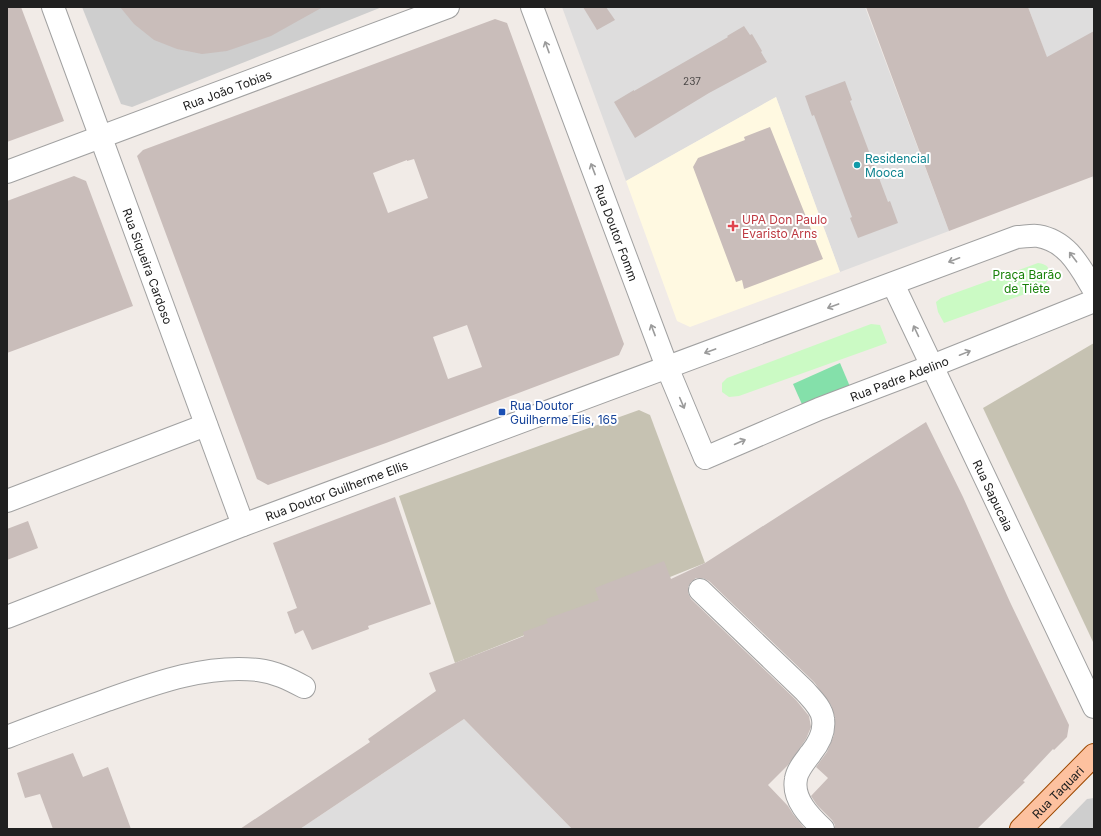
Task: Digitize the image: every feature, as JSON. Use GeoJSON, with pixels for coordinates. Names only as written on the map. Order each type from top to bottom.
{"type":"FeatureCollection","features":[{"type":"Feature","properties":{"kind":"main road","name":"Rua Taquari"},"geometry":{"type":"LineString","coordinates":[[1021,829],[1094,754]]}},
{"type":"Feature","properties":{"kind":"street","name":"Rua Siqueira Cardoso"},"geometry":{"type":"LineString","coordinates":[[53,7],[243,525]]}},
{"type":"Feature","properties":{"kind":"street","name":"Rua João Tobias"},"geometry":{"type":"LineString","coordinates":[[7,172],[448,7]]}},
{"type":"Feature","properties":{"kind":"street","name":"Rua Doutor Fomm"},"geometry":{"type":"LineString","coordinates":[[532,7],[667,367],[705,458]]}},
{"type":"Feature","properties":{"kind":"street"},"geometry":{"type":"LineString","coordinates":[[667,367],[1016,237],[1038,236],[1054,241],[1070,252],[1094,290]]}},
{"type":"Feature","properties":{"kind":"street","name":"Rua Sapucaia"},"geometry":{"type":"LineString","coordinates":[[893,284],[1094,707]]}},
{"type":"Feature","properties":{"kind":"street","name":"Rua Padre Adelino"},"geometry":{"type":"LineString","coordinates":[[705,458],[819,409],[932,366],[1094,301]]}},
{"type":"Feature","properties":{"kind":"street","name":"Rua Doutor Guilherme Ellis"},"geometry":{"type":"LineString","coordinates":[[7,617],[243,525],[667,367]]}},
{"type":"Feature","properties":{"kind":"street"},"geometry":{"type":"LineString","coordinates":[[7,501],[206,425]]}},
{"type":"Feature","properties":{"kind":"street"},"geometry":{"type":"LineString","coordinates":[[700,590],[805,691],[817,705],[823,718],[823,731],[818,744],[802,766],[796,779],[797,793],[802,806],[823,829]]}},
{"type":"Feature","properties":{"kind":"street"},"geometry":{"type":"LineString","coordinates":[[7,737],[146,686],[189,675],[226,669],[259,670],[284,676],[304,687]]}},
{"type":"Feature","properties":{"kind":"shaded area"},"geometry":{"type":"Polygon","coordinates":[[[82,7],[382,7],[132,107],[121,104],[82,7]]]}},
{"type":"Feature","properties":{"kind":"shaded area"},"geometry":{"type":"Polygon","coordinates":[[[562,7],[865,7],[949,231],[840,272],[776,97],[626,181],[562,7]]]}},
{"type":"Feature","properties":{"kind":"shaded area"},"geometry":{"type":"Polygon","coordinates":[[[1028,7],[1094,7],[1094,182],[1081,149],[1028,7]]]}},
{"type":"Feature","properties":{"kind":"shaded area","name":"UPA Don Paulo Evaristo Arns"},"geometry":{"type":"Polygon","coordinates":[[[776,97],[840,272],[690,327],[677,321],[626,181],[776,97]]]}},
{"type":"Feature","properties":{"kind":"shaded area"},"geometry":{"type":"Polygon","coordinates":[[[1094,343],[1094,644],[983,408],[1094,343]]]}},
{"type":"Feature","properties":{"kind":"shaded area"},"geometry":{"type":"Polygon","coordinates":[[[639,410],[650,415],[705,563],[455,663],[399,496],[639,410]]]}},
{"type":"Feature","properties":{"kind":"shaded area"},"geometry":{"type":"Polygon","coordinates":[[[464,719],[572,829],[300,829],[464,719]]]}},
{"type":"Feature","properties":{"kind":"shaded area"},"geometry":{"type":"Polygon","coordinates":[[[1094,798],[1094,829],[1058,829],[1087,799],[1094,798]]]}},
{"type":"Feature","properties":{"kind":"green space","name":"Praça Barão de Tiête"},"geometry":{"type":"Polygon","coordinates":[[[1038,263],[1044,264],[1049,270],[1050,274],[1049,278],[1039,289],[944,323],[938,312],[936,302],[941,298],[1038,263]]]}},
{"type":"Feature","properties":{"kind":"green space"},"geometry":{"type":"Polygon","coordinates":[[[871,324],[880,325],[887,343],[739,396],[729,397],[722,392],[722,383],[727,378],[871,324]]]}},
{"type":"Feature","properties":{"kind":"green space"},"geometry":{"type":"Polygon","coordinates":[[[840,363],[851,389],[804,409],[793,384],[840,363]]]}},
{"type":"Feature","properties":{"kind":"building"},"geometry":{"type":"Polygon","coordinates":[[[7,7],[21,7],[64,121],[7,142],[7,7]]]}},
{"type":"Feature","properties":{"kind":"building"},"geometry":{"type":"Polygon","coordinates":[[[120,7],[323,7],[271,36],[227,51],[202,54],[177,49],[154,40],[134,24],[120,7]]]}},
{"type":"Feature","properties":{"kind":"building"},"geometry":{"type":"Polygon","coordinates":[[[583,7],[606,7],[615,20],[597,30],[583,7]]]}},
{"type":"Feature","properties":{"kind":"building"},"geometry":{"type":"Polygon","coordinates":[[[866,7],[1028,7],[1047,57],[1094,31],[1094,176],[949,231],[866,7]]]}},
{"type":"Feature","properties":{"kind":"building"},"geometry":{"type":"Polygon","coordinates":[[[495,19],[507,23],[624,344],[619,355],[386,443],[268,485],[257,479],[137,156],[143,150],[495,19]],[[414,159],[407,160],[373,173],[388,213],[428,198],[414,159]],[[467,325],[433,337],[448,379],[482,367],[467,325]]]}},
{"type":"Feature","properties":{"kind":"building"},"geometry":{"type":"Polygon","coordinates":[[[744,26],[750,35],[752,34],[767,62],[709,93],[635,138],[614,102],[728,37],[727,36],[744,26]]]}},
{"type":"Feature","properties":{"kind":"building","name":"Residencial Mooca"},"geometry":{"type":"Polygon","coordinates":[[[845,81],[852,100],[850,101],[888,202],[890,201],[898,223],[858,238],[850,218],[852,217],[814,115],[812,116],[805,96],[845,81]]]}},
{"type":"Feature","properties":{"kind":"building"},"geometry":{"type":"Polygon","coordinates":[[[770,127],[823,259],[744,289],[742,280],[736,282],[693,167],[698,158],[745,140],[744,137],[770,127]]]}},
{"type":"Feature","properties":{"kind":"building"},"geometry":{"type":"Polygon","coordinates":[[[74,176],[86,181],[133,306],[7,353],[7,201],[74,176]]]}},
{"type":"Feature","properties":{"kind":"building"},"geometry":{"type":"Polygon","coordinates":[[[926,422],[963,497],[1010,602],[1069,725],[1067,737],[1054,750],[1053,749],[1023,781],[1025,782],[977,829],[835,829],[835,825],[832,820],[817,805],[811,796],[828,778],[816,767],[827,752],[834,735],[835,718],[831,705],[814,682],[709,581],[703,578],[696,578],[688,587],[688,593],[691,599],[796,700],[809,716],[811,727],[806,739],[788,765],[768,785],[788,806],[805,829],[572,829],[464,719],[300,829],[240,829],[370,742],[368,739],[436,691],[429,673],[524,636],[523,632],[548,623],[546,619],[599,600],[595,588],[664,561],[671,579],[705,563],[926,422]]]}},
{"type":"Feature","properties":{"kind":"building"},"geometry":{"type":"Polygon","coordinates":[[[395,497],[431,604],[368,626],[369,629],[312,650],[303,630],[295,634],[287,612],[297,608],[273,543],[395,497]]]}},
{"type":"Feature","properties":{"kind":"building"},"geometry":{"type":"Polygon","coordinates":[[[28,521],[38,548],[7,560],[7,529],[28,521]]]}},
{"type":"Feature","properties":{"kind":"building"},"geometry":{"type":"Polygon","coordinates":[[[73,753],[83,777],[108,767],[131,829],[53,829],[40,794],[25,798],[17,773],[73,753]]]}},
{"type":"Feature","properties":{"kind":"place","name":"Residencial Mooca"},"geometry":{"type":"Point","coordinates":[857,165]}},
{"type":"Feature","properties":{"kind":"place","name":"UPA Don Paulo Evaristo Arns"},"geometry":{"type":"Point","coordinates":[733,226]}},
{"type":"Feature","properties":{"kind":"place","name":"Rua Doutor Guilherme Elis, 165"},"geometry":{"type":"Point","coordinates":[502,412]}}]}
